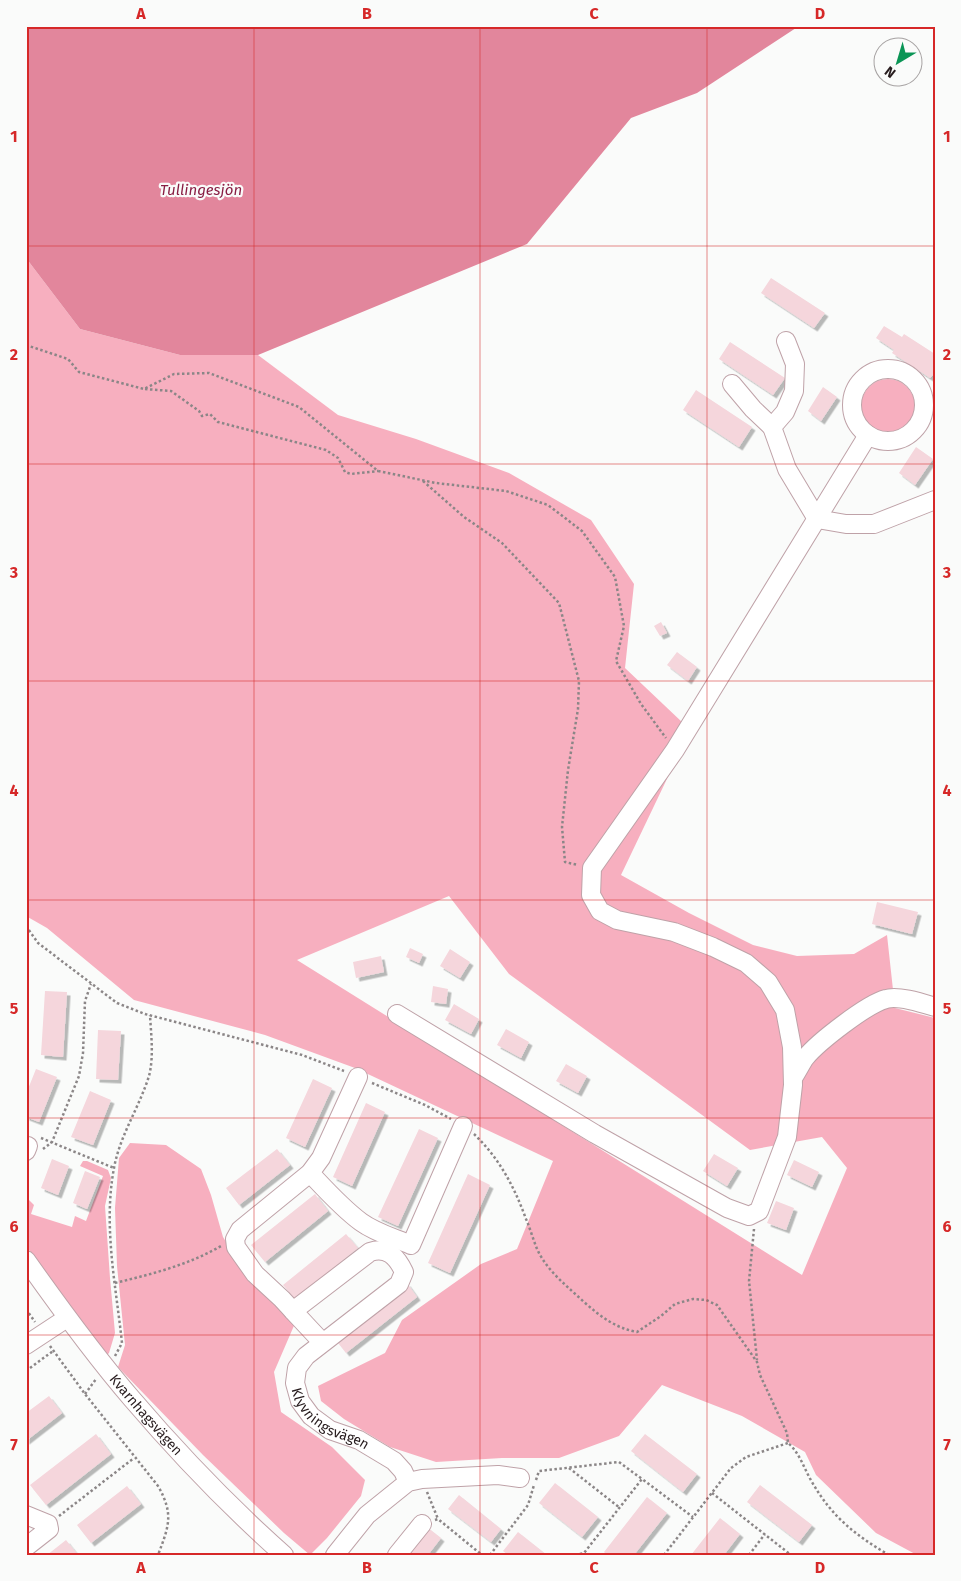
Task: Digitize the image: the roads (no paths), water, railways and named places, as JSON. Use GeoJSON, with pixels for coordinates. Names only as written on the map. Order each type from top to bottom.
{"type":"FeatureCollection","features":[{"type":"Feature","properties":{"kind":"street"},"geometry":{"type":"LineString","coordinates":[[772,427],[785,412],[794,391],[795,364],[786,342]]}},
{"type":"Feature","properties":{"kind":"street"},"geometry":{"type":"LineString","coordinates":[[882,369],[897,370],[910,376],[919,386],[924,399],[924,413],[918,426],[907,436],[894,441],[880,440],[868,435],[857,424],[852,411],[853,396],[859,384],[869,374],[882,369]]}},
{"type":"Feature","properties":{"kind":"street"},"geometry":{"type":"LineString","coordinates":[[732,384],[753,409],[772,427],[787,469],[817,519],[846,524],[874,524],[935,500]]}},
{"type":"Feature","properties":{"kind":"street"},"geometry":{"type":"LineString","coordinates":[[397,1014],[595,1134],[727,1208],[749,1216],[759,1211],[786,1137],[793,1078],[790,1034],[785,1010],[768,982],[746,963],[714,947],[674,932],[616,920],[600,911],[591,895],[592,868],[675,750],[868,435]]}},
{"type":"Feature","properties":{"kind":"street"},"geometry":{"type":"LineString","coordinates":[[793,1078],[805,1059],[819,1044],[871,1005],[888,998],[915,1001],[935,1007]]}},
{"type":"Feature","properties":{"kind":"street"},"geometry":{"type":"LineString","coordinates":[[322,1342],[255,1274],[236,1247],[235,1239],[240,1230],[310,1173],[321,1158],[358,1077]]}},
{"type":"Feature","properties":{"kind":"street","name":"Klyvningsvägen"},"geometry":{"type":"LineString","coordinates":[[415,1480],[403,1472],[394,1461],[359,1440],[330,1430],[310,1416],[300,1402],[295,1382],[297,1368],[306,1356],[399,1284],[404,1272],[402,1268],[411,1245],[463,1126]]}},
{"type":"Feature","properties":{"kind":"street"},"geometry":{"type":"LineString","coordinates":[[310,1173],[328,1193],[362,1223],[376,1231],[411,1245]]}},
{"type":"Feature","properties":{"kind":"street"},"geometry":{"type":"LineString","coordinates":[[293,1311],[370,1252],[382,1250],[388,1252],[402,1268]]}},
{"type":"Feature","properties":{"kind":"street","name":"Kvarnhagsvägen"},"geometry":{"type":"LineString","coordinates":[[26,1260],[67,1318],[132,1400],[231,1505],[284,1555]]}},
{"type":"Feature","properties":{"kind":"street"},"geometry":{"type":"LineString","coordinates":[[26,1346],[67,1318]]}},
{"type":"Feature","properties":{"kind":"street"},"geometry":{"type":"LineString","coordinates":[[342,1552],[368,1515],[415,1480],[498,1475],[520,1478]]}},
{"type":"Feature","properties":{"kind":"street"},"geometry":{"type":"LineString","coordinates":[[26,1515],[48,1524],[49,1529],[26,1547]]}},
{"type":"Feature","properties":{"kind":"street"},"geometry":{"type":"LineString","coordinates":[[397,1555],[430,1521]]}},
{"type":"Feature","properties":{"kind":"water","name":"Tullingesjön"},"geometry":{"type":"Polygon","coordinates":[[[26,26],[799,26],[697,93],[631,118],[527,244],[258,355],[180,355],[80,329],[26,258],[26,26]]]}}]}
